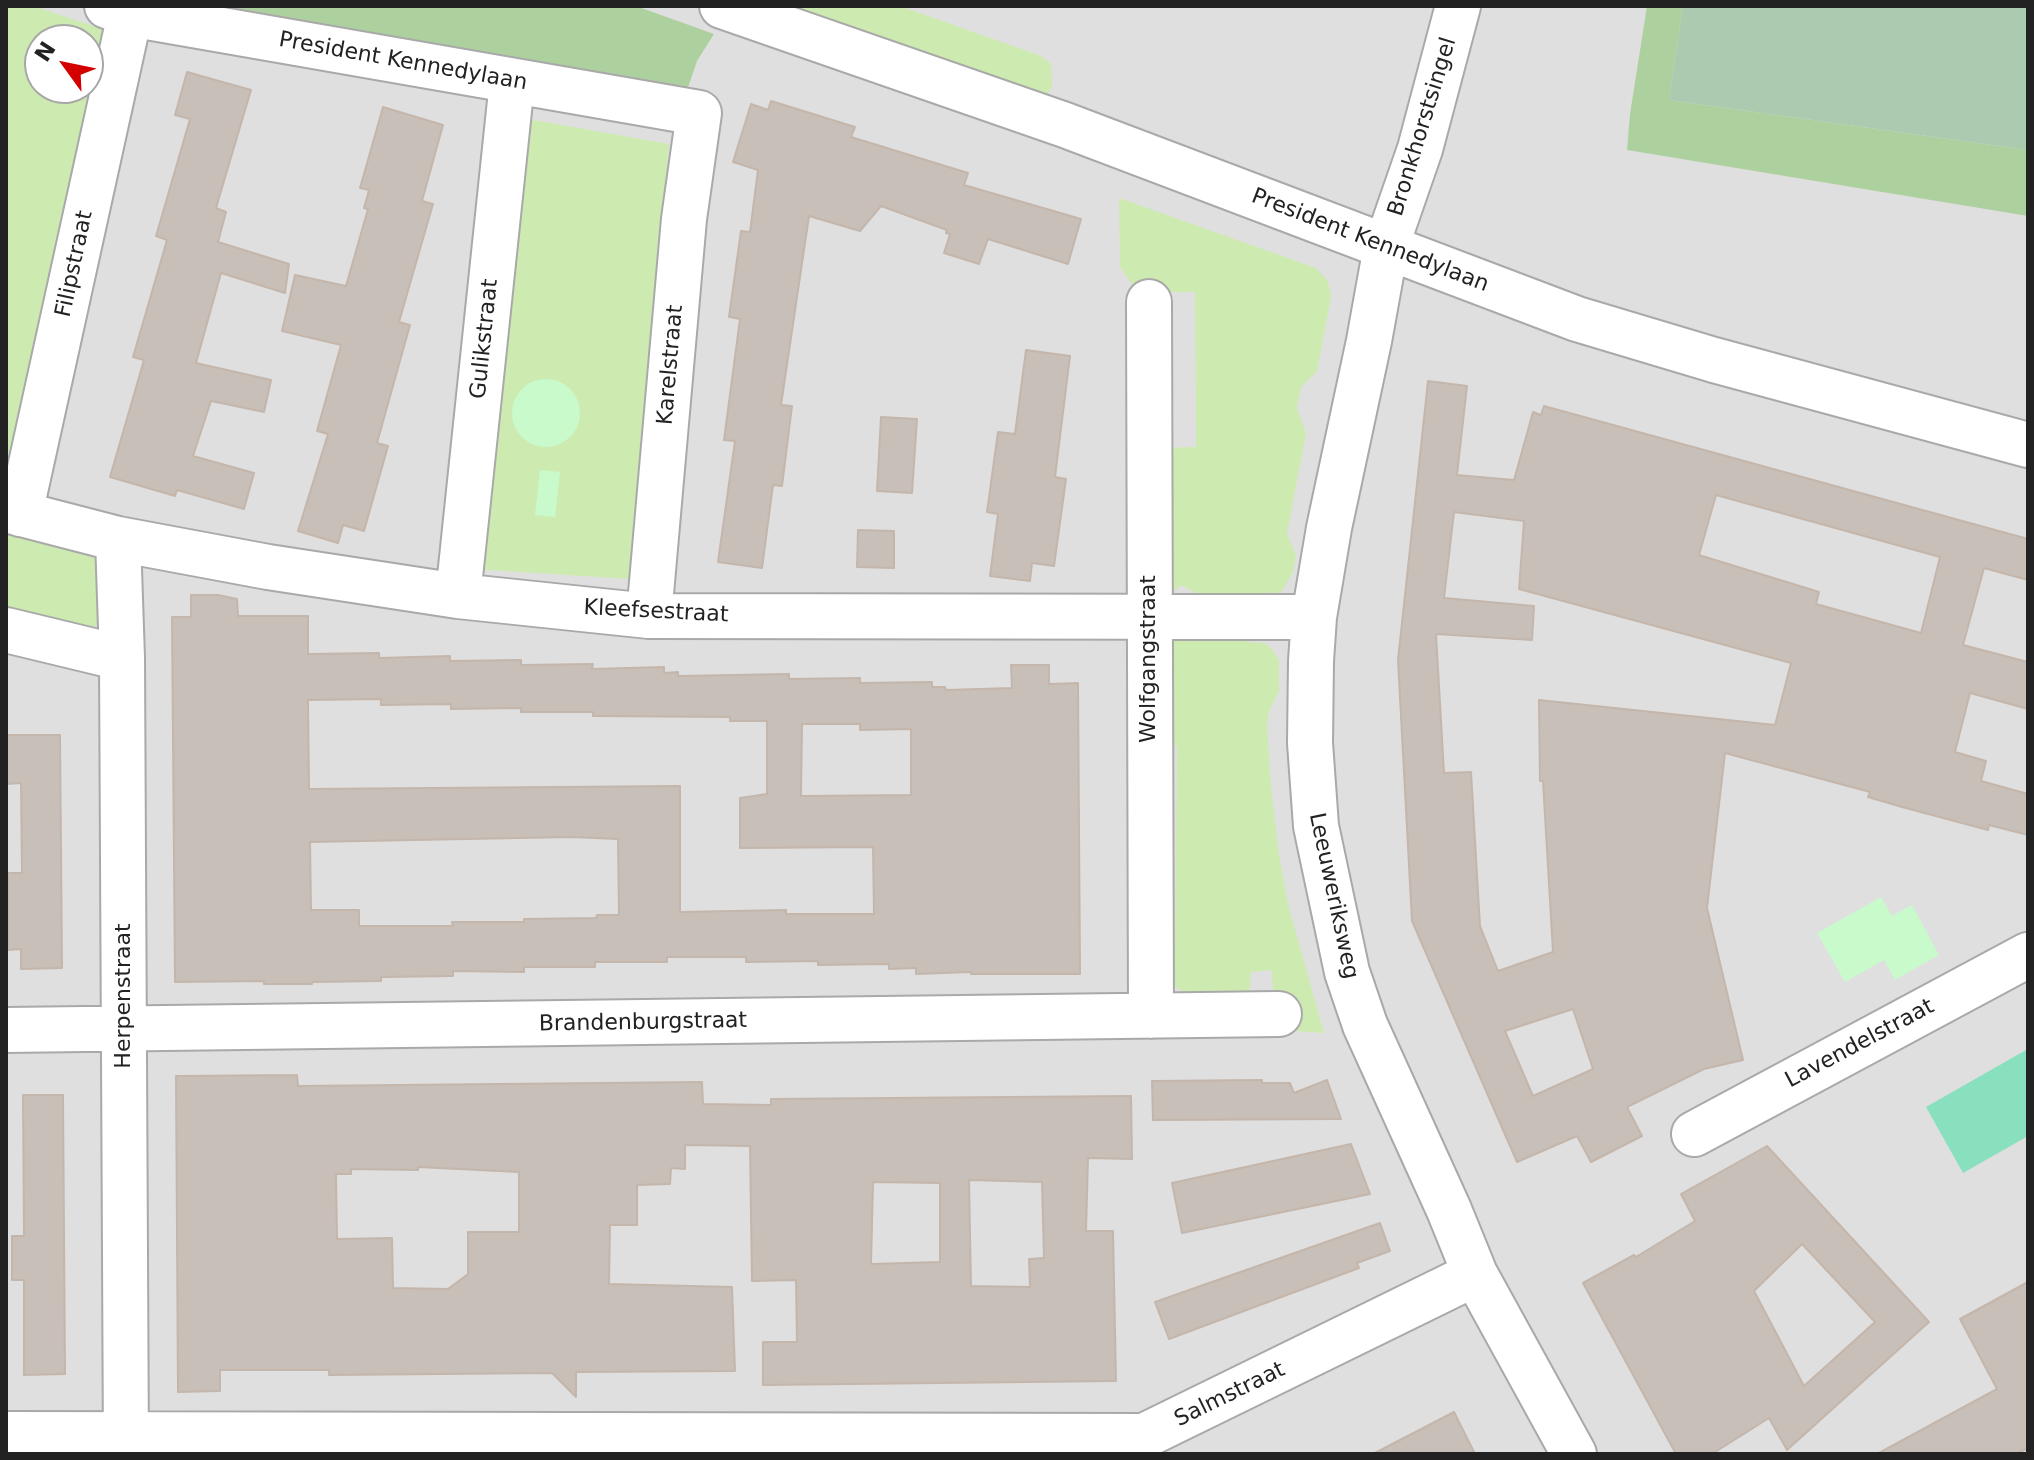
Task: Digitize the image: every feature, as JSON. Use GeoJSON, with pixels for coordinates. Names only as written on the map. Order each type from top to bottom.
{"type":"FeatureCollection","features":[{"type":"Feature","properties":{"kind":"street","name":"President Kennedylaan"},"geometry":{"type":"LineString","coordinates":[[722,6],[1065,125],[1577,319],[1714,360],[2028,445]]}},
{"type":"Feature","properties":{"kind":"street","name":"Bronkhorstsingel"},"geometry":{"type":"LineString","coordinates":[[1386,247],[1420,149],[1458,6]]}},
{"type":"Feature","properties":{"kind":"street","name":"President Kennedylaan"},"geometry":{"type":"LineString","coordinates":[[119,10],[699,113]]}},
{"type":"Feature","properties":{"kind":"street","name":"Filipstraat"},"geometry":{"type":"LineString","coordinates":[[13,512],[119,10]]}},
{"type":"Feature","properties":{"kind":"street","name":"Gulikstraat"},"geometry":{"type":"LineString","coordinates":[[458,596],[512,82]]}},
{"type":"Feature","properties":{"kind":"street","name":"Karelstraat"},"geometry":{"type":"LineString","coordinates":[[649,616],[684,219],[699,113]]}},
{"type":"Feature","properties":{"kind":"street","name":"Leeuweriksweg"},"geometry":{"type":"LineString","coordinates":[[1386,247],[1314,617],[1310,743],[1316,826],[1347,972],[1365,1025],[1475,1274],[1574,1454]]}},
{"type":"Feature","properties":{"kind":"street","name":"Wolfgangstraat"},"geometry":{"type":"LineString","coordinates":[[1149,302],[1151,1016]]}},
{"type":"Feature","properties":{"kind":"street","name":"Kleefsestraat"},"geometry":{"type":"LineString","coordinates":[[13,512],[118,539],[268,567],[458,596],[649,616],[1314,617]]}},
{"type":"Feature","properties":{"kind":"street","name":"Herpenstraat"},"geometry":{"type":"LineString","coordinates":[[118,539],[122,658],[126,1445]]}},
{"type":"Feature","properties":{"kind":"street"},"geometry":{"type":"LineString","coordinates":[[6,630],[122,658]]}},
{"type":"Feature","properties":{"kind":"street","name":"Lavendelstraat"},"geometry":{"type":"LineString","coordinates":[[1694,1134],[2028,955]]}},
{"type":"Feature","properties":{"kind":"street","name":"Brandenburgstraat"},"geometry":{"type":"LineString","coordinates":[[6,1030],[1279,1014]]}},
{"type":"Feature","properties":{"kind":"street","name":"Salmstraat"},"geometry":{"type":"LineString","coordinates":[[6,1434],[126,1445],[1145,1445],[1475,1274]]}},
{"type":"Feature","properties":{"kind":"shaded area"},"geometry":{"type":"Polygon","coordinates":[[[6,6],[2028,6],[2028,1454],[6,1454],[6,6]]]}},
{"type":"Feature","properties":{"kind":"green space"},"geometry":{"type":"Polygon","coordinates":[[[6,6],[33,6],[87,24],[24,24],[24,104],[93,104],[6,478],[6,6]]]}},
{"type":"Feature","properties":{"kind":"green space"},"geometry":{"type":"Polygon","coordinates":[[[148,6],[636,6],[714,34],[697,61],[684,99],[148,6]]]}},
{"type":"Feature","properties":{"kind":"green space"},"geometry":{"type":"Polygon","coordinates":[[[782,6],[900,6],[1041,56],[1051,64],[1052,85],[1044,103],[782,6]]]}},
{"type":"Feature","properties":{"kind":"green space"},"geometry":{"type":"Polygon","coordinates":[[[1647,6],[1683,6],[1669,100],[2028,150],[2028,216],[1627,150],[1647,6]]]}},
{"type":"Feature","properties":{"kind":"green space"},"geometry":{"type":"Polygon","coordinates":[[[1683,6],[2028,6],[2028,150],[1669,100],[1683,6]]]}},
{"type":"Feature","properties":{"kind":"green space"},"geometry":{"type":"Polygon","coordinates":[[[522,118],[669,144],[631,579],[472,569],[522,118]]]}},
{"type":"Feature","properties":{"kind":"green space"},"geometry":{"type":"Polygon","coordinates":[[[1119,198],[1316,268],[1328,281],[1331,297],[1317,371],[1301,387],[1297,408],[1306,433],[1287,533],[1296,556],[1293,572],[1282,591],[1273,595],[1197,594],[1181,585],[1174,591],[1166,583],[1161,448],[1196,447],[1195,292],[1137,292],[1120,267],[1119,198]]]}},
{"type":"Feature","properties":{"kind":"green space"},"geometry":{"type":"Polygon","coordinates":[[[546,379],[570,389],[580,413],[570,437],[546,447],[522,437],[512,413],[522,389],[546,379]]]}},
{"type":"Feature","properties":{"kind":"green space"},"geometry":{"type":"Polygon","coordinates":[[[540,470],[560,472],[555,517],[535,515],[540,470]]]}},
{"type":"Feature","properties":{"kind":"green space"},"geometry":{"type":"Polygon","coordinates":[[[6,530],[98,555],[104,618],[92,629],[6,616],[6,530]]]}},
{"type":"Feature","properties":{"kind":"green space"},"geometry":{"type":"Polygon","coordinates":[[[1247,634],[1248,642],[1264,643],[1279,660],[1279,691],[1269,711],[1267,725],[1279,855],[1289,908],[1324,1033],[1295,1031],[1285,1035],[1283,999],[1273,998],[1272,970],[1251,972],[1249,1000],[1189,997],[1174,985],[1170,976],[1170,957],[1175,948],[1177,747],[1171,738],[1168,648],[1184,635],[1247,634]]]}},
{"type":"Feature","properties":{"kind":"green space"},"geometry":{"type":"Polygon","coordinates":[[[1881,897],[1892,916],[1912,905],[1939,955],[1895,980],[1884,960],[1845,982],[1817,933],[1881,897]]]}},
{"type":"Feature","properties":{"kind":"green space"},"geometry":{"type":"Polygon","coordinates":[[[2026,1050],[2028,1136],[1963,1173],[1926,1107],[2026,1050]]]}},
{"type":"Feature","properties":{"kind":"building"},"geometry":{"type":"Polygon","coordinates":[[[187,72],[251,90],[216,208],[226,212],[218,242],[289,264],[285,293],[221,273],[196,363],[271,380],[264,412],[211,401],[193,456],[254,473],[244,509],[177,490],[175,496],[110,477],[144,360],[133,357],[167,240],[156,236],[190,119],[175,115],[187,72]]]}},
{"type":"Feature","properties":{"kind":"building"},"geometry":{"type":"Polygon","coordinates":[[[771,101],[855,127],[851,137],[968,173],[964,185],[1081,219],[1068,264],[988,239],[979,264],[944,253],[950,234],[946,233],[947,230],[881,206],[860,231],[809,216],[781,405],[792,406],[782,486],[773,485],[762,568],[718,562],[735,441],[724,440],[740,319],[729,317],[741,231],[750,232],[758,170],[733,162],[751,104],[768,110],[771,101]]]}},
{"type":"Feature","properties":{"kind":"building"},"geometry":{"type":"Polygon","coordinates":[[[383,107],[443,125],[422,201],[433,204],[399,322],[410,325],[377,443],[388,446],[364,531],[343,525],[338,543],[298,531],[328,434],[317,431],[341,345],[282,331],[295,275],[346,286],[368,209],[364,208],[369,190],[360,188],[383,107]]]}},
{"type":"Feature","properties":{"kind":"building"},"geometry":{"type":"Polygon","coordinates":[[[1026,350],[1070,356],[1055,477],[1066,479],[1054,566],[1032,563],[1030,581],[990,576],[998,514],[987,512],[998,432],[1015,434],[1026,350]]]}},
{"type":"Feature","properties":{"kind":"building"},"geometry":{"type":"Polygon","coordinates":[[[1428,381],[1467,386],[1457,475],[1514,480],[1533,412],[1541,415],[1544,406],[2028,539],[2028,580],[1984,568],[1963,645],[2028,662],[2028,709],[1970,693],[1955,752],[1986,761],[1981,781],[2028,794],[2028,835],[1989,825],[1988,830],[1902,807],[1868,797],[1870,792],[1725,753],[1707,908],[1743,1060],[1704,1069],[1627,1107],[1642,1136],[1591,1162],[1577,1136],[1517,1162],[1412,921],[1398,660],[1428,381]],[[1716,495],[1699,555],[1819,592],[1816,604],[1921,633],[1940,557],[1716,495]],[[1454,512],[1444,598],[1534,606],[1532,640],[1436,634],[1444,773],[1471,772],[1480,926],[1498,971],[1553,952],[1543,781],[1540,781],[1539,700],[1775,725],[1791,663],[1519,589],[1524,521],[1454,512]],[[1573,1009],[1505,1031],[1533,1096],[1593,1069],[1573,1009]]]}},
{"type":"Feature","properties":{"kind":"building"},"geometry":{"type":"Polygon","coordinates":[[[881,417],[917,419],[912,493],[877,491],[881,417]]]}},
{"type":"Feature","properties":{"kind":"building"},"geometry":{"type":"Polygon","coordinates":[[[858,530],[894,531],[894,568],[857,567],[858,530]]]}},
{"type":"Feature","properties":{"kind":"building"},"geometry":{"type":"Polygon","coordinates":[[[191,595],[218,595],[237,599],[238,616],[308,616],[308,654],[379,653],[379,658],[450,656],[450,661],[521,660],[521,665],[593,664],[592,669],[664,667],[664,673],[678,672],[678,676],[789,674],[789,679],[860,678],[860,683],[932,682],[932,687],[945,687],[946,690],[1012,688],[1011,665],[1049,665],[1049,684],[1078,683],[1080,974],[916,974],[916,968],[889,969],[889,964],[818,965],[818,961],[746,962],[746,957],[667,957],[667,962],[595,962],[595,967],[524,967],[524,972],[453,971],[453,976],[381,977],[381,981],[312,984],[175,982],[172,617],[191,617],[191,595]],[[381,699],[308,700],[309,789],[680,786],[680,912],[786,910],[786,914],[874,914],[873,847],[740,848],[740,798],[767,794],[767,721],[730,721],[730,717],[593,716],[593,712],[521,712],[521,708],[451,709],[451,704],[381,705],[381,699]],[[802,724],[801,796],[911,795],[911,729],[860,730],[860,724],[802,724]],[[571,837],[310,842],[311,910],[359,910],[359,926],[453,926],[452,922],[524,922],[524,919],[619,915],[618,839],[571,837]]]}},
{"type":"Feature","properties":{"kind":"building"},"geometry":{"type":"Polygon","coordinates":[[[6,735],[60,735],[62,968],[21,969],[21,949],[8,950],[8,873],[22,873],[21,783],[6,784],[6,735]]]}},
{"type":"Feature","properties":{"kind":"building"},"geometry":{"type":"Polygon","coordinates":[[[297,1075],[298,1086],[702,1082],[703,1104],[771,1105],[771,1099],[1131,1096],[1132,1159],[1088,1158],[1086,1231],[1113,1231],[1116,1381],[763,1385],[763,1342],[797,1342],[796,1280],[752,1281],[750,1146],[685,1145],[685,1169],[671,1168],[670,1184],[637,1185],[637,1225],[610,1225],[609,1284],[732,1287],[735,1371],[576,1372],[576,1397],[552,1373],[329,1375],[329,1370],[220,1370],[220,1391],[178,1392],[176,1076],[297,1075]],[[418,1167],[418,1170],[351,1169],[351,1174],[336,1174],[337,1239],[392,1238],[393,1288],[448,1289],[468,1274],[468,1232],[519,1232],[519,1172],[418,1167]],[[969,1180],[971,1286],[1030,1287],[1029,1259],[1044,1258],[1042,1182],[969,1180]],[[873,1182],[871,1264],[940,1262],[940,1183],[873,1182]]]}},
{"type":"Feature","properties":{"kind":"building"},"geometry":{"type":"Polygon","coordinates":[[[1262,1080],[1262,1083],[1290,1083],[1294,1093],[1327,1080],[1341,1119],[1153,1120],[1152,1081],[1262,1080]]]}},
{"type":"Feature","properties":{"kind":"building"},"geometry":{"type":"Polygon","coordinates":[[[23,1095],[63,1095],[65,1374],[24,1375],[24,1280],[12,1280],[12,1236],[24,1236],[23,1095]]]}},
{"type":"Feature","properties":{"kind":"building"},"geometry":{"type":"Polygon","coordinates":[[[1351,1144],[1370,1194],[1182,1233],[1172,1183],[1351,1144]]]}},
{"type":"Feature","properties":{"kind":"building"},"geometry":{"type":"Polygon","coordinates":[[[1767,1146],[1929,1322],[1787,1450],[1769,1418],[1712,1454],[1676,1454],[1583,1283],[1634,1255],[1636,1257],[1695,1221],[1681,1194],[1767,1146]],[[1802,1244],[1754,1291],[1804,1386],[1875,1322],[1802,1244]]]}},
{"type":"Feature","properties":{"kind":"building"},"geometry":{"type":"Polygon","coordinates":[[[1380,1223],[1390,1251],[1357,1263],[1359,1268],[1169,1339],[1155,1302],[1380,1223]]]}},
{"type":"Feature","properties":{"kind":"building"},"geometry":{"type":"Polygon","coordinates":[[[2028,1282],[2028,1448],[2016,1454],[1877,1454],[1997,1389],[1960,1319],[2028,1282]]]}},
{"type":"Feature","properties":{"kind":"building"},"geometry":{"type":"Polygon","coordinates":[[[1454,1412],[1475,1454],[1373,1454],[1454,1412]]]}}]}
